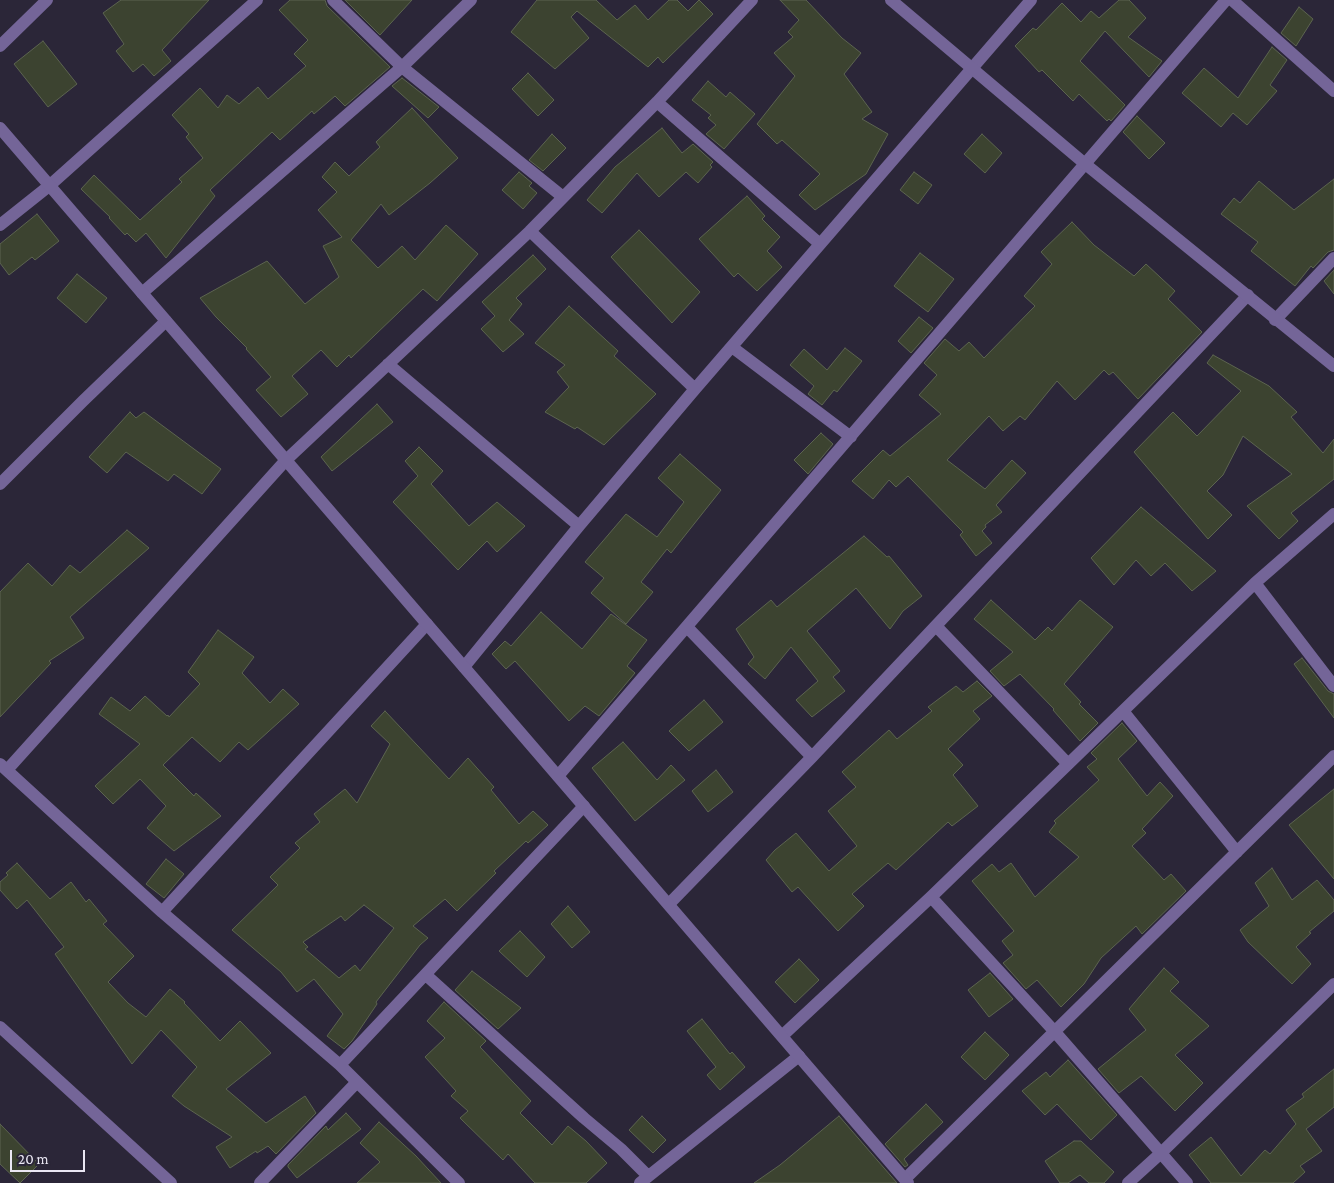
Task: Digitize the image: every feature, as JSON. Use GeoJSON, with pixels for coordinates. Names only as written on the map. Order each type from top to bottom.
{"type":"FeatureCollection","features":[{"type":"Feature","properties":{"kind":"street"},"geometry":{"type":"LineString","coordinates":[[0,46],[47,0]]}},
{"type":"Feature","properties":{"kind":"street"},"geometry":{"type":"LineString","coordinates":[[0,225],[49,186],[258,0]]}},
{"type":"Feature","properties":{"kind":"street"},"geometry":{"type":"LineString","coordinates":[[333,0],[402,67],[563,197]]}},
{"type":"Feature","properties":{"kind":"street"},"geometry":{"type":"LineString","coordinates":[[142,293],[402,67],[471,0]]}},
{"type":"Feature","properties":{"kind":"street"},"geometry":{"type":"LineString","coordinates":[[460,1183],[340,1065],[162,912],[3,767],[286,460],[530,231],[657,102],[752,0]]}},
{"type":"Feature","properties":{"kind":"street"},"geometry":{"type":"LineString","coordinates":[[891,0],[1084,164],[1334,366]]}},
{"type":"Feature","properties":{"kind":"street"},"geometry":{"type":"LineString","coordinates":[[464,667],[579,526],[695,389],[1032,0]]}},
{"type":"Feature","properties":{"kind":"street"},"geometry":{"type":"LineString","coordinates":[[558,776],[1226,0]]}},
{"type":"Feature","properties":{"kind":"street"},"geometry":{"type":"LineString","coordinates":[[1232,0],[1334,91]]}},
{"type":"Feature","properties":{"kind":"street"},"geometry":{"type":"LineString","coordinates":[[657,102],[820,244]]}},
{"type":"Feature","properties":{"kind":"street"},"geometry":{"type":"LineString","coordinates":[[0,128],[907,1181],[1334,756]]}},
{"type":"Feature","properties":{"kind":"street"},"geometry":{"type":"LineString","coordinates":[[530,231],[695,389]]}},
{"type":"Feature","properties":{"kind":"street"},"geometry":{"type":"LineString","coordinates":[[1275,320],[1334,258]]}},
{"type":"Feature","properties":{"kind":"street"},"geometry":{"type":"LineString","coordinates":[[669,904],[812,757],[1248,295]]}},
{"type":"Feature","properties":{"kind":"street"},"geometry":{"type":"LineString","coordinates":[[0,484],[166,321]]}},
{"type":"Feature","properties":{"kind":"street"},"geometry":{"type":"LineString","coordinates":[[732,347],[851,437]]}},
{"type":"Feature","properties":{"kind":"street"},"geometry":{"type":"LineString","coordinates":[[388,364],[579,526]]}},
{"type":"Feature","properties":{"kind":"street"},"geometry":{"type":"LineString","coordinates":[[782,1036],[930,897],[1255,583],[1334,514]]}},
{"type":"Feature","properties":{"kind":"street"},"geometry":{"type":"LineString","coordinates":[[1255,583],[1334,686]]}},
{"type":"Feature","properties":{"kind":"street"},"geometry":{"type":"LineString","coordinates":[[162,912],[426,624]]}},
{"type":"Feature","properties":{"kind":"street"},"geometry":{"type":"LineString","coordinates":[[687,626],[812,757]]}},
{"type":"Feature","properties":{"kind":"street"},"geometry":{"type":"LineString","coordinates":[[936,626],[1068,764]]}},
{"type":"Feature","properties":{"kind":"street"},"geometry":{"type":"LineString","coordinates":[[1123,711],[1237,852]]}},
{"type":"Feature","properties":{"kind":"street"},"geometry":{"type":"LineString","coordinates":[[340,1065],[584,806]]}},
{"type":"Feature","properties":{"kind":"street"},"geometry":{"type":"LineString","coordinates":[[930,897],[1055,1032],[1187,1183]]}},
{"type":"Feature","properties":{"kind":"street"},"geometry":{"type":"LineString","coordinates":[[426,975],[620,1149],[644,1180],[799,1056]]}},
{"type":"Feature","properties":{"kind":"street"},"geometry":{"type":"LineString","coordinates":[[1128,1183],[1334,984]]}},
{"type":"Feature","properties":{"kind":"street"},"geometry":{"type":"LineString","coordinates":[[0,1028],[172,1183]]}},
{"type":"Feature","properties":{"kind":"street"},"geometry":{"type":"LineString","coordinates":[[260,1183],[357,1082]]}},
{"type":"Feature","properties":{"kind":"building"},"geometry":{"type":"Polygon","coordinates":[[[121,0],[209,0],[162,50],[171,61],[154,76],[143,64],[133,72],[116,51],[124,44],[103,13],[121,0]]]}},
{"type":"Feature","properties":{"kind":"building"},"geometry":{"type":"Polygon","coordinates":[[[290,0],[325,0],[327,6],[390,67],[345,106],[335,96],[314,114],[312,111],[280,140],[272,132],[210,190],[215,196],[166,258],[146,233],[136,242],[127,233],[125,235],[110,217],[81,189],[94,175],[140,220],[182,182],[179,179],[203,158],[186,137],[189,134],[172,115],[200,88],[218,108],[227,95],[239,104],[258,87],[268,99],[306,66],[294,54],[308,40],[279,10],[290,0]]]}},
{"type":"Feature","properties":{"kind":"building"},"geometry":{"type":"Polygon","coordinates":[[[345,0],[412,0],[380,35],[345,0]]]}},
{"type":"Feature","properties":{"kind":"building"},"geometry":{"type":"Polygon","coordinates":[[[537,0],[596,0],[617,20],[635,5],[648,20],[669,0],[677,0],[688,11],[699,0],[713,14],[663,63],[658,57],[648,67],[577,11],[571,17],[589,38],[555,69],[511,32],[537,0]]]}},
{"type":"Feature","properties":{"kind":"building"},"geometry":{"type":"Polygon","coordinates":[[[780,0],[806,0],[842,38],[861,53],[844,74],[872,112],[862,119],[888,134],[866,174],[815,210],[799,195],[820,174],[782,140],[777,144],[757,124],[795,76],[774,53],[793,37],[788,32],[799,20],[780,0]]]}},
{"type":"Feature","properties":{"kind":"building"},"geometry":{"type":"Polygon","coordinates":[[[1119,0],[1129,0],[1146,18],[1128,37],[1162,61],[1149,77],[1105,31],[1080,61],[1125,105],[1111,121],[1109,119],[1107,121],[1079,94],[1073,101],[1042,70],[1039,72],[1015,46],[1033,28],[1036,30],[1062,3],[1081,22],[1091,11],[1099,18],[1119,0]]]}},
{"type":"Feature","properties":{"kind":"building"},"geometry":{"type":"Polygon","coordinates":[[[1299,7],[1313,19],[1296,46],[1281,33],[1299,7]]]}},
{"type":"Feature","properties":{"kind":"building"},"geometry":{"type":"Polygon","coordinates":[[[43,41],[77,84],[48,107],[14,64],[43,41]]]}},
{"type":"Feature","properties":{"kind":"building"},"geometry":{"type":"Polygon","coordinates":[[[1272,47],[1287,60],[1270,85],[1277,91],[1247,125],[1233,113],[1221,127],[1182,93],[1204,68],[1238,98],[1272,47]]]}},
{"type":"Feature","properties":{"kind":"building"},"geometry":{"type":"Polygon","coordinates":[[[528,73],[554,100],[538,116],[512,89],[528,73]]]}},
{"type":"Feature","properties":{"kind":"building"},"geometry":{"type":"Polygon","coordinates":[[[402,78],[439,107],[428,118],[392,86],[402,78]]]}},
{"type":"Feature","properties":{"kind":"building"},"geometry":{"type":"Polygon","coordinates":[[[708,81],[726,97],[730,92],[755,114],[724,149],[706,134],[716,125],[708,118],[711,115],[692,100],[708,81]]]}},
{"type":"Feature","properties":{"kind":"building"},"geometry":{"type":"Polygon","coordinates":[[[412,108],[458,158],[389,215],[381,204],[351,240],[378,268],[402,246],[415,260],[446,225],[478,254],[437,301],[423,289],[351,358],[349,355],[337,367],[321,350],[292,376],[308,394],[281,417],[256,390],[271,377],[247,348],[200,298],[267,261],[305,304],[339,277],[323,246],[342,237],[318,210],[337,192],[322,177],[335,162],[349,176],[380,147],[376,142],[412,108]]]}},
{"type":"Feature","properties":{"kind":"building"},"geometry":{"type":"Polygon","coordinates":[[[1137,116],[1165,143],[1149,159],[1123,132],[1137,116]]]}},
{"type":"Feature","properties":{"kind":"building"},"geometry":{"type":"Polygon","coordinates":[[[662,128],[682,153],[693,144],[713,162],[710,165],[712,167],[698,183],[686,172],[659,197],[637,173],[602,213],[587,200],[615,167],[662,128]]]}},
{"type":"Feature","properties":{"kind":"building"},"geometry":{"type":"Polygon","coordinates":[[[552,134],[566,148],[543,171],[529,160],[552,134]]]}},
{"type":"Feature","properties":{"kind":"building"},"geometry":{"type":"Polygon","coordinates":[[[982,134],[1002,153],[985,173],[964,154],[982,134]]]}},
{"type":"Feature","properties":{"kind":"building"},"geometry":{"type":"Polygon","coordinates":[[[519,172],[532,183],[529,186],[537,193],[523,209],[502,190],[519,172]]]}},
{"type":"Feature","properties":{"kind":"building"},"geometry":{"type":"Polygon","coordinates":[[[914,172],[932,185],[918,204],[900,190],[914,172]]]}},
{"type":"Feature","properties":{"kind":"building"},"geometry":{"type":"Polygon","coordinates":[[[1334,179],[1334,250],[1328,252],[1313,268],[1311,266],[1295,286],[1251,251],[1258,242],[1221,214],[1234,198],[1240,203],[1259,181],[1294,210],[1334,179]]]}},
{"type":"Feature","properties":{"kind":"building"},"geometry":{"type":"Polygon","coordinates":[[[747,196],[765,216],[762,219],[780,237],[767,251],[782,267],[757,291],[738,273],[734,277],[699,239],[747,196]]]}},
{"type":"Feature","properties":{"kind":"building"},"geometry":{"type":"Polygon","coordinates":[[[37,214],[59,241],[35,260],[32,257],[9,275],[0,263],[0,244],[37,214]]]}},
{"type":"Feature","properties":{"kind":"building"},"geometry":{"type":"Polygon","coordinates":[[[1072,222],[1094,245],[1134,276],[1146,264],[1175,291],[1168,299],[1202,332],[1138,399],[1113,372],[1109,375],[1104,370],[1075,400],[1057,381],[1025,420],[1020,416],[1003,431],[989,416],[947,460],[985,489],[1012,460],[1026,473],[996,505],[1002,512],[985,525],[986,527],[982,531],[992,543],[976,556],[960,535],[963,532],[908,476],[896,487],[889,480],[873,499],[852,481],[883,450],[890,456],[941,414],[919,395],[937,375],[924,363],[945,339],[959,351],[969,342],[984,358],[1035,306],[1024,296],[1052,264],[1041,252],[1072,222]]]}},
{"type":"Feature","properties":{"kind":"building"},"geometry":{"type":"Polygon","coordinates":[[[639,230],[700,292],[672,323],[611,257],[639,230]]]}},
{"type":"Feature","properties":{"kind":"building"},"geometry":{"type":"Polygon","coordinates":[[[920,253],[954,279],[928,312],[894,286],[920,253]]]}},
{"type":"Feature","properties":{"kind":"building"},"geometry":{"type":"Polygon","coordinates":[[[533,255],[546,269],[516,298],[522,304],[509,320],[524,334],[503,352],[481,329],[495,316],[482,302],[533,255]]]}},
{"type":"Feature","properties":{"kind":"building"},"geometry":{"type":"Polygon","coordinates":[[[1334,270],[1334,294],[1324,281],[1334,270]]]}},
{"type":"Feature","properties":{"kind":"building"},"geometry":{"type":"Polygon","coordinates":[[[77,274],[107,298],[86,323],[57,298],[77,274]]]}},
{"type":"Feature","properties":{"kind":"building"},"geometry":{"type":"Polygon","coordinates":[[[569,306],[618,351],[614,356],[656,394],[604,445],[577,427],[575,429],[545,412],[569,387],[557,372],[565,365],[535,343],[569,306]]]}},
{"type":"Feature","properties":{"kind":"building"},"geometry":{"type":"Polygon","coordinates":[[[919,317],[933,328],[911,353],[898,341],[919,317]]]}},
{"type":"Feature","properties":{"kind":"building"},"geometry":{"type":"Polygon","coordinates":[[[845,348],[862,361],[837,392],[834,390],[822,405],[808,394],[814,386],[790,365],[804,349],[827,370],[845,348]]]}},
{"type":"Feature","properties":{"kind":"building"},"geometry":{"type":"Polygon","coordinates":[[[1213,355],[1269,386],[1297,412],[1291,417],[1323,453],[1334,439],[1334,479],[1291,513],[1298,521],[1279,539],[1247,506],[1292,474],[1243,436],[1223,475],[1207,491],[1232,515],[1208,539],[1134,452],[1173,412],[1197,436],[1241,391],[1207,363],[1213,355]]]}},
{"type":"Feature","properties":{"kind":"building"},"geometry":{"type":"Polygon","coordinates":[[[377,404],[393,422],[332,471],[321,457],[377,404]]]}},
{"type":"Feature","properties":{"kind":"building"},"geometry":{"type":"Polygon","coordinates":[[[130,412],[136,418],[144,412],[221,469],[202,494],[174,474],[168,481],[126,452],[107,473],[89,457],[130,412]]]}},
{"type":"Feature","properties":{"kind":"building"},"geometry":{"type":"Polygon","coordinates":[[[821,433],[833,444],[808,474],[794,460],[821,433]]]}},
{"type":"Feature","properties":{"kind":"building"},"geometry":{"type":"Polygon","coordinates":[[[419,447],[443,471],[431,484],[469,526],[497,502],[525,526],[497,552],[487,541],[458,570],[393,502],[418,476],[405,461],[419,447]]]}},
{"type":"Feature","properties":{"kind":"building"},"geometry":{"type":"Polygon","coordinates":[[[680,454],[721,490],[671,553],[667,549],[641,582],[653,592],[626,624],[591,593],[604,578],[585,562],[626,514],[657,537],[684,502],[658,478],[680,454]]]}},
{"type":"Feature","properties":{"kind":"building"},"geometry":{"type":"Polygon","coordinates":[[[1141,507],[1216,571],[1192,591],[1165,563],[1151,576],[1136,560],[1114,585],[1091,558],[1141,507]]]}},
{"type":"Feature","properties":{"kind":"building"},"geometry":{"type":"Polygon","coordinates":[[[127,530],[149,548],[70,617],[84,638],[49,661],[51,663],[0,717],[0,592],[28,563],[52,586],[70,565],[80,573],[127,530]]]}},
{"type":"Feature","properties":{"kind":"building"},"geometry":{"type":"Polygon","coordinates":[[[864,536],[887,557],[889,556],[922,596],[903,611],[890,629],[856,588],[807,631],[840,671],[833,677],[845,691],[812,717],[796,700],[818,681],[791,647],[765,679],[748,664],[754,657],[736,629],[771,600],[777,607],[864,536]]]}},
{"type":"Feature","properties":{"kind":"building"},"geometry":{"type":"Polygon","coordinates":[[[991,600],[1035,640],[1048,627],[1052,631],[1080,600],[1113,627],[1064,684],[1081,702],[1079,704],[1098,723],[1080,741],[1054,709],[1020,674],[1004,686],[990,671],[1013,652],[974,619],[991,600]]]}},
{"type":"Feature","properties":{"kind":"building"},"geometry":{"type":"Polygon","coordinates":[[[541,612],[582,649],[611,614],[647,640],[627,666],[635,673],[599,716],[585,706],[569,721],[515,661],[506,669],[492,654],[505,641],[511,646],[541,612]]]}},
{"type":"Feature","properties":{"kind":"building"},"geometry":{"type":"Polygon","coordinates":[[[218,630],[254,657],[242,673],[270,703],[283,689],[299,704],[248,750],[239,742],[220,762],[192,737],[163,765],[194,796],[196,793],[221,816],[174,851],[147,828],[166,806],[140,779],[113,804],[95,786],[140,744],[99,714],[111,697],[130,711],[145,696],[169,717],[200,684],[188,672],[218,630]]]}},
{"type":"Feature","properties":{"kind":"building"},"geometry":{"type":"Polygon","coordinates":[[[1302,658],[1328,691],[1334,694],[1334,718],[1294,664],[1302,658]]]}},
{"type":"Feature","properties":{"kind":"building"},"geometry":{"type":"Polygon","coordinates":[[[977,681],[992,696],[973,711],[980,719],[948,749],[963,765],[953,775],[978,806],[952,826],[948,822],[896,870],[888,863],[852,894],[864,906],[838,931],[798,887],[792,892],[766,860],[796,833],[829,871],[857,846],[828,811],[856,787],[842,772],[889,730],[897,739],[932,711],[928,707],[956,686],[963,692],[977,681]]]}},
{"type":"Feature","properties":{"kind":"building"},"geometry":{"type":"Polygon","coordinates":[[[704,700],[723,722],[689,751],[669,731],[704,700]]]}},
{"type":"Feature","properties":{"kind":"building"},"geometry":{"type":"Polygon","coordinates":[[[385,711],[449,779],[468,758],[494,787],[491,790],[519,824],[533,811],[548,825],[528,843],[526,841],[494,871],[496,873],[457,911],[445,899],[413,926],[428,938],[420,945],[376,1002],[377,1004],[352,1041],[344,1049],[327,1036],[343,1014],[314,979],[297,992],[281,972],[232,930],[278,885],[270,877],[300,848],[295,843],[320,822],[314,814],[345,789],[357,803],[390,744],[371,726],[385,711]],[[364,905],[345,921],[341,916],[303,942],[308,947],[305,949],[339,978],[355,965],[360,971],[394,928],[364,905]]]}},
{"type":"Feature","properties":{"kind":"building"},"geometry":{"type":"Polygon","coordinates":[[[1122,723],[1137,741],[1118,759],[1147,796],[1160,782],[1173,796],[1142,829],[1146,833],[1132,846],[1164,880],[1171,874],[1186,891],[1142,934],[1136,926],[1101,958],[1084,984],[1061,1007],[1037,980],[1026,989],[1003,963],[1013,955],[1002,941],[1014,931],[972,881],[992,864],[999,872],[1011,863],[1035,897],[1079,857],[1049,832],[1056,823],[1054,821],[1099,780],[1087,767],[1097,759],[1091,753],[1122,723]]]}},
{"type":"Feature","properties":{"kind":"building"},"geometry":{"type":"Polygon","coordinates":[[[623,742],[657,780],[671,765],[685,780],[635,821],[592,768],[623,742]]]}},
{"type":"Feature","properties":{"kind":"building"},"geometry":{"type":"Polygon","coordinates":[[[716,770],[733,792],[708,812],[692,791],[716,770]]]}},
{"type":"Feature","properties":{"kind":"building"},"geometry":{"type":"Polygon","coordinates":[[[1334,789],[1334,879],[1289,825],[1334,789]]]}},
{"type":"Feature","properties":{"kind":"building"},"geometry":{"type":"Polygon","coordinates":[[[166,859],[184,874],[164,898],[146,884],[166,859]]]}},
{"type":"Feature","properties":{"kind":"building"},"geometry":{"type":"Polygon","coordinates":[[[17,863],[50,899],[71,882],[86,902],[89,899],[107,921],[103,924],[134,956],[108,982],[128,1003],[146,1017],[170,989],[185,1002],[220,1041],[240,1021],[271,1053],[226,1089],[266,1123],[305,1096],[316,1113],[276,1154],[268,1146],[257,1153],[256,1151],[230,1168],[216,1147],[232,1137],[172,1096],[197,1067],[161,1030],[132,1064],[55,954],[64,947],[27,900],[17,909],[0,890],[0,882],[8,875],[6,873],[17,863]]]}},
{"type":"Feature","properties":{"kind":"building"},"geometry":{"type":"Polygon","coordinates":[[[1272,868],[1292,900],[1317,880],[1334,900],[1334,911],[1309,932],[1311,933],[1296,947],[1311,964],[1292,984],[1248,942],[1240,930],[1269,906],[1255,883],[1272,868]]]}},
{"type":"Feature","properties":{"kind":"building"},"geometry":{"type":"Polygon","coordinates":[[[568,906],[590,932],[572,948],[551,924],[568,906]]]}},
{"type":"Feature","properties":{"kind":"building"},"geometry":{"type":"Polygon","coordinates":[[[520,931],[545,957],[527,977],[499,951],[520,931]]]}},
{"type":"Feature","properties":{"kind":"building"},"geometry":{"type":"Polygon","coordinates":[[[799,959],[819,980],[795,1003],[775,982],[799,959]]]}},
{"type":"Feature","properties":{"kind":"building"},"geometry":{"type":"Polygon","coordinates":[[[1164,968],[1179,982],[1170,991],[1209,1026],[1175,1055],[1203,1083],[1175,1111],[1141,1076],[1119,1093],[1098,1069],[1146,1030],[1129,1009],[1164,968]]]}},
{"type":"Feature","properties":{"kind":"building"},"geometry":{"type":"Polygon","coordinates":[[[472,971],[521,1008],[498,1029],[455,990],[472,971]]]}},
{"type":"Feature","properties":{"kind":"building"},"geometry":{"type":"Polygon","coordinates":[[[990,973],[1013,999],[989,1017],[968,990],[990,973]]]}},
{"type":"Feature","properties":{"kind":"building"},"geometry":{"type":"Polygon","coordinates":[[[444,1002],[486,1041],[480,1047],[531,1101],[520,1113],[552,1145],[568,1126],[586,1141],[607,1163],[586,1183],[535,1183],[508,1154],[503,1160],[460,1118],[468,1111],[451,1096],[456,1091],[425,1057],[445,1038],[427,1021],[444,1002]]]}},
{"type":"Feature","properties":{"kind":"building"},"geometry":{"type":"Polygon","coordinates":[[[702,1019],[730,1054],[732,1052],[745,1067],[720,1090],[707,1075],[716,1067],[687,1031],[702,1019]]]}},
{"type":"Feature","properties":{"kind":"building"},"geometry":{"type":"Polygon","coordinates":[[[985,1032],[1009,1055],[985,1080],[961,1057],[985,1032]]]}},
{"type":"Feature","properties":{"kind":"building"},"geometry":{"type":"Polygon","coordinates":[[[1068,1060],[1117,1115],[1091,1140],[1057,1104],[1045,1115],[1022,1091],[1046,1072],[1050,1077],[1068,1060]]]}},
{"type":"Feature","properties":{"kind":"building"},"geometry":{"type":"Polygon","coordinates":[[[1334,1069],[1334,1107],[1306,1129],[1322,1151],[1300,1166],[1305,1172],[1293,1183],[1211,1183],[1189,1155],[1211,1137],[1241,1176],[1265,1150],[1270,1154],[1296,1124],[1286,1110],[1304,1097],[1302,1094],[1334,1069]]]}},
{"type":"Feature","properties":{"kind":"building"},"geometry":{"type":"Polygon","coordinates":[[[926,1104],[943,1122],[904,1159],[908,1165],[905,1167],[885,1144],[926,1104]]]}},
{"type":"Feature","properties":{"kind":"building"},"geometry":{"type":"Polygon","coordinates":[[[346,1113],[361,1129],[297,1178],[288,1165],[326,1126],[328,1130],[346,1113]]]}},
{"type":"Feature","properties":{"kind":"building"},"geometry":{"type":"Polygon","coordinates":[[[642,1116],[666,1140],[653,1153],[629,1130],[642,1116]]]}},
{"type":"Feature","properties":{"kind":"building"},"geometry":{"type":"Polygon","coordinates":[[[839,1116],[897,1183],[754,1183],[780,1165],[839,1116]]]}},
{"type":"Feature","properties":{"kind":"building"},"geometry":{"type":"Polygon","coordinates":[[[379,1122],[416,1156],[441,1183],[357,1183],[380,1162],[360,1143],[379,1122]]]}},
{"type":"Feature","properties":{"kind":"building"},"geometry":{"type":"Polygon","coordinates":[[[0,1124],[39,1164],[20,1183],[0,1164],[0,1124]]]}},
{"type":"Feature","properties":{"kind":"building"},"geometry":{"type":"Polygon","coordinates":[[[1074,1141],[1081,1141],[1114,1172],[1104,1183],[1089,1183],[1080,1175],[1068,1183],[1060,1183],[1045,1161],[1074,1141]]]}}]}
